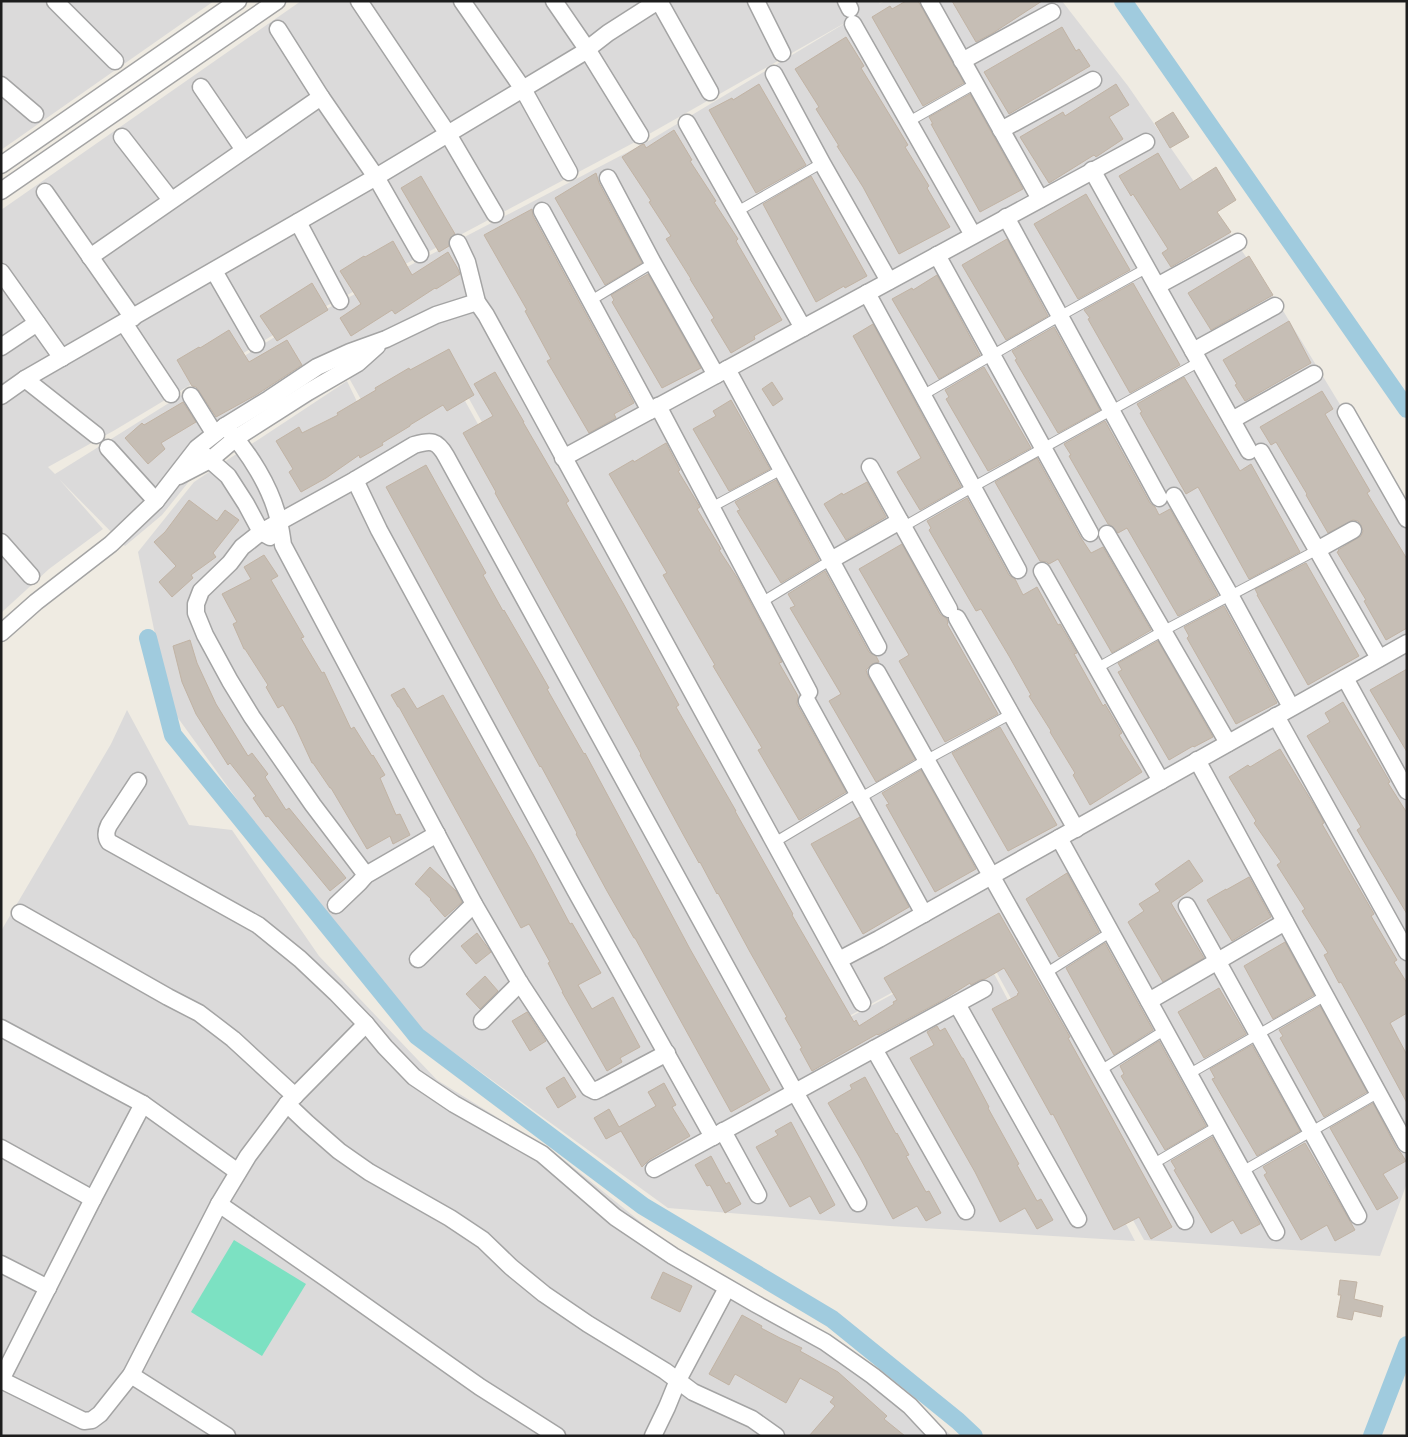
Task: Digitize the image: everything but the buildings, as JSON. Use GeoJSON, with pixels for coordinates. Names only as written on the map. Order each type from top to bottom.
{"type":"FeatureCollection","features":[{"type":"Feature","properties":{"kind":"street"},"geometry":{"type":"LineString","coordinates":[[55,1],[115,61]]}},
{"type":"Feature","properties":{"kind":"street"},"geometry":{"type":"LineString","coordinates":[[1,165],[238,1]]}},
{"type":"Feature","properties":{"kind":"street"},"geometry":{"type":"LineString","coordinates":[[1,191],[277,1]]}},
{"type":"Feature","properties":{"kind":"street"},"geometry":{"type":"LineString","coordinates":[[359,1],[448,134],[495,214]]}},
{"type":"Feature","properties":{"kind":"street"},"geometry":{"type":"LineString","coordinates":[[462,1],[523,90],[569,172]]}},
{"type":"Feature","properties":{"kind":"street"},"geometry":{"type":"LineString","coordinates":[[554,1],[588,49],[640,135]]}},
{"type":"Feature","properties":{"kind":"street"},"geometry":{"type":"LineString","coordinates":[[1,396],[25,379],[376,178],[523,90],[588,49],[658,1],[710,92]]}},
{"type":"Feature","properties":{"kind":"street"},"geometry":{"type":"LineString","coordinates":[[756,1],[782,53]]}},
{"type":"Feature","properties":{"kind":"street"},"geometry":{"type":"LineString","coordinates":[[929,1],[1040,199]]}},
{"type":"Feature","properties":{"kind":"street"},"geometry":{"type":"LineString","coordinates":[[850,12],[908,122],[973,235]]}},
{"type":"Feature","properties":{"kind":"street"},"geometry":{"type":"LineString","coordinates":[[962,61],[1052,12]]}},
{"type":"Feature","properties":{"kind":"street"},"geometry":{"type":"LineString","coordinates":[[278,30],[376,178],[420,254]]}},
{"type":"Feature","properties":{"kind":"street"},"geometry":{"type":"LineString","coordinates":[[774,74],[888,281]]}},
{"type":"Feature","properties":{"kind":"street"},"geometry":{"type":"LineString","coordinates":[[1001,130],[1093,80]]}},
{"type":"Feature","properties":{"kind":"street"},"geometry":{"type":"LineString","coordinates":[[1,85],[35,114]]}},
{"type":"Feature","properties":{"kind":"street"},"geometry":{"type":"LineString","coordinates":[[201,87],[244,150]]}},
{"type":"Feature","properties":{"kind":"street"},"geometry":{"type":"LineString","coordinates":[[90,257],[321,97]]}},
{"type":"Feature","properties":{"kind":"street"},"geometry":{"type":"LineString","coordinates":[[687,123],[803,328]]}},
{"type":"Feature","properties":{"kind":"street"},"geometry":{"type":"LineString","coordinates":[[122,137],[171,200]]}},
{"type":"Feature","properties":{"kind":"street"},"geometry":{"type":"LineString","coordinates":[[563,458],[1146,142]]}},
{"type":"Feature","properties":{"kind":"street"},"geometry":{"type":"LineString","coordinates":[[1092,170],[1232,420],[1255,452],[1317,550],[1379,658]]}},
{"type":"Feature","properties":{"kind":"street"},"geometry":{"type":"LineString","coordinates":[[608,178],[653,263],[782,470],[878,647]]}},
{"type":"Feature","properties":{"kind":"street"},"geometry":{"type":"LineString","coordinates":[[45,192],[90,257],[171,394]]}},
{"type":"Feature","properties":{"kind":"street"},"geometry":{"type":"LineString","coordinates":[[542,211],[590,301],[712,508],[762,602],[859,795],[924,914]]}},
{"type":"Feature","properties":{"kind":"street"},"geometry":{"type":"LineString","coordinates":[[1006,217],[1112,411],[1230,595],[1291,707]]}},
{"type":"Feature","properties":{"kind":"street"},"geometry":{"type":"LineString","coordinates":[[298,222],[340,301]]}},
{"type":"Feature","properties":{"kind":"street"},"geometry":{"type":"LineString","coordinates":[[1157,286],[1238,242]]}},
{"type":"Feature","properties":{"kind":"street"},"geometry":{"type":"LineString","coordinates":[[458,243],[467,262],[477,302],[486,315],[862,1003]]}},
{"type":"Feature","properties":{"kind":"street"},"geometry":{"type":"LineString","coordinates":[[936,255],[1090,533]]}},
{"type":"Feature","properties":{"kind":"street"},"geometry":{"type":"LineString","coordinates":[[214,271],[256,344]]}},
{"type":"Feature","properties":{"kind":"street"},"geometry":{"type":"LineString","coordinates":[[1,272],[62,358]]}},
{"type":"Feature","properties":{"kind":"street"},"geometry":{"type":"LineString","coordinates":[[867,293],[1018,570]]}},
{"type":"Feature","properties":{"kind":"street"},"geometry":{"type":"LineString","coordinates":[[1,633],[36,602],[111,544],[156,501],[197,448],[219,430],[317,368],[350,352],[386,339],[436,315],[477,302]]}},
{"type":"Feature","properties":{"kind":"street"},"geometry":{"type":"LineString","coordinates":[[1196,357],[1275,306]]}},
{"type":"Feature","properties":{"kind":"street"},"geometry":{"type":"LineString","coordinates":[[1,347],[38,323]]}},
{"type":"Feature","properties":{"kind":"street"},"geometry":{"type":"LineString","coordinates":[[174,478],[210,460],[236,438],[358,363],[386,339]]}},
{"type":"Feature","properties":{"kind":"street"},"geometry":{"type":"LineString","coordinates":[[1232,420],[1314,374]]}},
{"type":"Feature","properties":{"kind":"street"},"geometry":{"type":"LineString","coordinates":[[25,379],[96,435]]}},
{"type":"Feature","properties":{"kind":"street"},"geometry":{"type":"LineString","coordinates":[[191,396],[219,430],[236,438],[257,469],[271,496],[279,521],[283,545],[474,904],[520,983],[589,1088],[595,1090],[602,1088],[667,1053]]}},
{"type":"Feature","properties":{"kind":"street"},"geometry":{"type":"LineString","coordinates":[[1346,412],[1407,520]]}},
{"type":"Feature","properties":{"kind":"street"},"geometry":{"type":"LineString","coordinates":[[366,875],[313,805],[252,717],[209,642],[196,613],[196,604],[201,592],[230,564],[242,547],[261,532],[414,445],[432,442],[441,448],[858,1203]]}},
{"type":"Feature","properties":{"kind":"street"},"geometry":{"type":"LineString","coordinates":[[108,448],[156,501]]}},
{"type":"Feature","properties":{"kind":"street"},"geometry":{"type":"LineString","coordinates":[[197,448],[228,476],[261,532],[283,545]]}},
{"type":"Feature","properties":{"kind":"street"},"geometry":{"type":"LineString","coordinates":[[870,467],[1076,829]]}},
{"type":"Feature","properties":{"kind":"street"},"geometry":{"type":"LineString","coordinates":[[355,480],[379,530],[575,890],[667,1053],[758,1195]]}},
{"type":"Feature","properties":{"kind":"street"},"geometry":{"type":"LineString","coordinates":[[830,560],[902,524]]}},
{"type":"Feature","properties":{"kind":"street"},"geometry":{"type":"LineString","coordinates":[[1317,550],[1353,530]]}},
{"type":"Feature","properties":{"kind":"street"},"geometry":{"type":"LineString","coordinates":[[1107,534],[1228,743]]}},
{"type":"Feature","properties":{"kind":"street"},"geometry":{"type":"LineString","coordinates":[[1,542],[31,576]]}},
{"type":"Feature","properties":{"kind":"street"},"geometry":{"type":"LineString","coordinates":[[1042,570],[1161,781]]}},
{"type":"Feature","properties":{"kind":"street"},"geometry":{"type":"LineString","coordinates":[[840,960],[1407,642]]}},
{"type":"Feature","properties":{"kind":"street"},"geometry":{"type":"LineString","coordinates":[[877,672],[1185,1221]]}},
{"type":"Feature","properties":{"kind":"street"},"geometry":{"type":"LineString","coordinates":[[1344,678],[1407,791]]}},
{"type":"Feature","properties":{"kind":"street"},"geometry":{"type":"LineString","coordinates":[[1276,716],[1407,952]]}},
{"type":"Feature","properties":{"kind":"street"},"geometry":{"type":"LineString","coordinates":[[1197,760],[1406,1144]]}},
{"type":"Feature","properties":{"kind":"street"},"geometry":{"type":"LineString","coordinates":[[138,781],[106,831],[106,838],[109,842],[258,925],[300,959],[336,992],[414,1077],[454,1104],[542,1154],[615,1216],[673,1256],[825,1342],[873,1376],[910,1406],[938,1436]]}},
{"type":"Feature","properties":{"kind":"street"},"geometry":{"type":"LineString","coordinates":[[336,905],[366,875],[437,834]]}},
{"type":"Feature","properties":{"kind":"street"},"geometry":{"type":"LineString","coordinates":[[1059,838],[1276,1232]]}},
{"type":"Feature","properties":{"kind":"street"},"geometry":{"type":"LineString","coordinates":[[418,959],[474,904]]}},
{"type":"Feature","properties":{"kind":"street"},"geometry":{"type":"LineString","coordinates":[[1187,906],[1358,1216]]}},
{"type":"Feature","properties":{"kind":"street"},"geometry":{"type":"LineString","coordinates":[[20,913],[168,998],[199,1013],[233,1039],[291,1100],[306,1123],[339,1151],[369,1172],[450,1218],[483,1240],[511,1268],[544,1294],[588,1324],[665,1370],[693,1392],[752,1419],[776,1436]]}},
{"type":"Feature","properties":{"kind":"street"},"geometry":{"type":"LineString","coordinates":[[1149,1000],[1285,922]]}},
{"type":"Feature","properties":{"kind":"street"},"geometry":{"type":"LineString","coordinates":[[482,1021],[520,983]]}},
{"type":"Feature","properties":{"kind":"street"},"geometry":{"type":"LineString","coordinates":[[654,1169],[984,989]]}},
{"type":"Feature","properties":{"kind":"street"},"geometry":{"type":"LineString","coordinates":[[957,1004],[1078,1219]]}},
{"type":"Feature","properties":{"kind":"street"},"geometry":{"type":"LineString","coordinates":[[143,1104],[92,1199],[1,1380],[84,1421],[92,1420],[100,1414],[131,1375],[219,1204],[248,1156],[291,1100],[366,1024]]}},
{"type":"Feature","properties":{"kind":"street"},"geometry":{"type":"LineString","coordinates":[[1,1028],[143,1104],[238,1172]]}},
{"type":"Feature","properties":{"kind":"street"},"geometry":{"type":"LineString","coordinates":[[874,1049],[966,1211]]}},
{"type":"Feature","properties":{"kind":"street"},"geometry":{"type":"LineString","coordinates":[[1,1148],[92,1199]]}},
{"type":"Feature","properties":{"kind":"street"},"geometry":{"type":"LineString","coordinates":[[219,1204],[480,1387],[557,1436]]}},
{"type":"Feature","properties":{"kind":"street"},"geometry":{"type":"LineString","coordinates":[[1,1264],[48,1288]]}},
{"type":"Feature","properties":{"kind":"street"},"geometry":{"type":"LineString","coordinates":[[653,1436],[678,1380],[727,1288]]}},
{"type":"Feature","properties":{"kind":"street"},"geometry":{"type":"LineString","coordinates":[[131,1375],[227,1436]]}},
{"type":"Feature","properties":{"kind":"lane"},"geometry":{"type":"LineString","coordinates":[[908,122],[975,84]]}},
{"type":"Feature","properties":{"kind":"lane"},"geometry":{"type":"LineString","coordinates":[[738,211],[822,163]]}},
{"type":"Feature","properties":{"kind":"lane"},"geometry":{"type":"LineString","coordinates":[[590,301],[653,263]]}},
{"type":"Feature","properties":{"kind":"lane"},"geometry":{"type":"LineString","coordinates":[[923,395],[1147,268]]}},
{"type":"Feature","properties":{"kind":"lane"},"geometry":{"type":"LineString","coordinates":[[902,524],[1112,411],[1196,357]]}},
{"type":"Feature","properties":{"kind":"lane"},"geometry":{"type":"LineString","coordinates":[[712,508],[782,470]]}},
{"type":"Feature","properties":{"kind":"lane"},"geometry":{"type":"LineString","coordinates":[[1097,668],[1317,550]]}},
{"type":"Feature","properties":{"kind":"lane"},"geometry":{"type":"LineString","coordinates":[[762,602],[830,560]]}},
{"type":"Feature","properties":{"kind":"lane"},"geometry":{"type":"LineString","coordinates":[[775,842],[1011,714]]}},
{"type":"Feature","properties":{"kind":"lane"},"geometry":{"type":"LineString","coordinates":[[1046,973],[1111,932]]}},
{"type":"Feature","properties":{"kind":"lane"},"geometry":{"type":"LineString","coordinates":[[1189,1074],[1325,996]]}},
{"type":"Feature","properties":{"kind":"lane"},"geometry":{"type":"LineString","coordinates":[[1101,1070],[1165,1030]]}},
{"type":"Feature","properties":{"kind":"lane"},"geometry":{"type":"LineString","coordinates":[[1243,1171],[1378,1093]]}},
{"type":"Feature","properties":{"kind":"lane"},"geometry":{"type":"LineString","coordinates":[[1153,1164],[1218,1126]]}},
{"type":"Feature","properties":{"kind":"shaded area"},"geometry":{"type":"Polygon","coordinates":[[[1,1],[214,1],[1,150],[1,1]]]}},
{"type":"Feature","properties":{"kind":"shaded area"},"geometry":{"type":"Polygon","coordinates":[[[301,1],[883,1],[879,4],[885,1],[1062,1],[1128,86],[1282,309],[1407,515],[1407,1183],[1380,1256],[1144,1240],[981,944],[818,1033],[451,366],[368,412],[349,378],[191,479],[162,515],[125,546],[59,479],[103,529],[49,569],[1,613],[1,210],[301,1]],[[857,16],[635,142],[285,328],[115,430],[48,467],[55,474],[286,330],[647,142],[857,16]]]}},
{"type":"Feature","properties":{"kind":"shaded area"},"geometry":{"type":"Polygon","coordinates":[[[450,374],[817,1035],[980,947],[1135,1241],[890,1226],[668,1208],[413,1023],[265,838],[170,707],[138,552],[194,482],[347,381],[364,416],[450,374]]]}},
{"type":"Feature","properties":{"kind":"shaded area"},"geometry":{"type":"Polygon","coordinates":[[[127,710],[189,825],[232,830],[319,956],[437,1080],[558,1155],[684,1257],[846,1345],[952,1436],[1,1436],[1,931],[111,744],[127,710]]]}},
{"type":"Feature","properties":{"kind":"green space"},"geometry":{"type":"Polygon","coordinates":[[[234,1240],[306,1284],[262,1356],[191,1312],[234,1240]]]}},
{"type":"Feature","properties":{"kind":"waterway"},"geometry":{"type":"LineString","coordinates":[[1123,1],[1407,409]]}},
{"type":"Feature","properties":{"kind":"waterway"},"geometry":{"type":"LineString","coordinates":[[148,638],[173,735],[417,1036],[643,1206],[832,1319],[974,1436]]}},
{"type":"Feature","properties":{"kind":"waterway"},"geometry":{"type":"LineString","coordinates":[[1372,1436],[1407,1345]]}}]}
